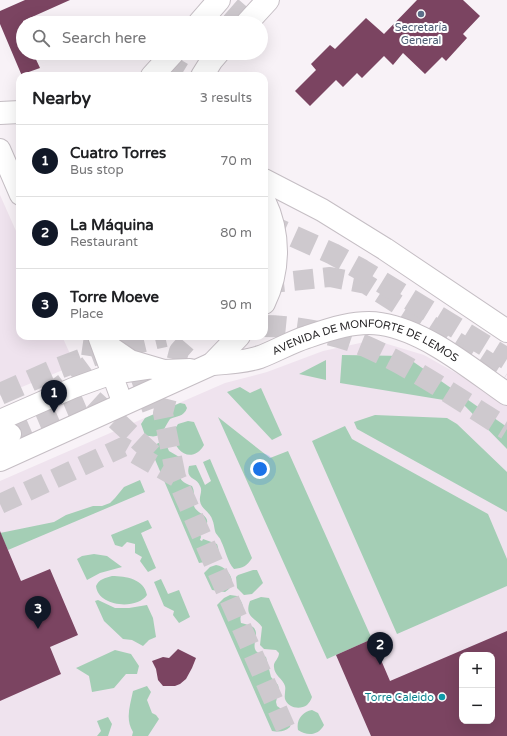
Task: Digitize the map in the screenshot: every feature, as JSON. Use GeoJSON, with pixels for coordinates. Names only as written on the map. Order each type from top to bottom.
{"type":"FeatureCollection","features":[{"type":"Feature","properties":{"kind":"main road"},"geometry":{"type":"LineString","coordinates":[[205,16],[219,0]]}},
{"type":"Feature","properties":{"kind":"main road"},"geometry":{"type":"LineString","coordinates":[[253,16],[268,0]]}},
{"type":"Feature","properties":{"kind":"main road"},"geometry":{"type":"LineString","coordinates":[[155,72],[166,60]]}},
{"type":"Feature","properties":{"kind":"main road"},"geometry":{"type":"LineString","coordinates":[[204,72],[212,60]]}},
{"type":"Feature","properties":{"kind":"main road"},"geometry":{"type":"LineString","coordinates":[[0,113],[16,112]]}},
{"type":"Feature","properties":{"kind":"main road"},"geometry":{"type":"LineString","coordinates":[[268,182],[322,210],[507,331]]}},
{"type":"Feature","properties":{"kind":"main road"},"geometry":{"type":"LineString","coordinates":[[268,209],[275,236],[276,268],[268,294]]}},
{"type":"Feature","properties":{"kind":"main road","name":"AVENIDA DE MONFORTE DE LEMOS"},"geometry":{"type":"LineString","coordinates":[[103,340],[111,348],[130,361],[164,372],[239,362],[260,357],[300,339],[322,332],[352,324],[380,324],[407,330],[430,342],[507,394]]}},
{"type":"Feature","properties":{"kind":"main road","name":"AVENIDA DE MONFORTE DE LEMOS"},"geometry":{"type":"LineString","coordinates":[[0,460],[206,367],[235,340]]}},
{"type":"Feature","properties":{"kind":"street"},"geometry":{"type":"LineString","coordinates":[[0,149],[16,185]]}},
{"type":"Feature","properties":{"kind":"street","name":"AVENIDA DE MONFORTE DE LEMOS"},"geometry":{"type":"LineString","coordinates":[[100,340],[123,404]]}},
{"type":"Feature","properties":{"kind":"street","name":"AVENIDA DE MONFORTE DE LEMOS"},"geometry":{"type":"LineString","coordinates":[[4,431],[67,391],[112,374],[153,368]]}},
{"type":"Feature","properties":{"kind":"shaded area"},"geometry":{"type":"Polygon","coordinates":[[[0,195],[16,231],[16,340],[64,340],[75,365],[0,396],[0,195]]]}},
{"type":"Feature","properties":{"kind":"shaded area"},"geometry":{"type":"Polygon","coordinates":[[[374,340],[424,355],[479,386],[507,404],[507,736],[0,736],[0,481],[225,383],[267,372],[323,351],[374,340]]]}},
{"type":"Feature","properties":{"kind":"green space"},"geometry":{"type":"Polygon","coordinates":[[[342,355],[405,356],[507,427],[507,449],[462,403],[340,383],[342,355]]]}},
{"type":"Feature","properties":{"kind":"green space"},"geometry":{"type":"Polygon","coordinates":[[[326,360],[326,380],[299,374],[326,360]]]}},
{"type":"Feature","properties":{"kind":"green space"},"geometry":{"type":"Polygon","coordinates":[[[240,387],[250,393],[261,388],[282,435],[272,440],[227,392],[240,387]]]}},
{"type":"Feature","properties":{"kind":"green space"},"geometry":{"type":"Polygon","coordinates":[[[180,403],[185,404],[187,408],[184,413],[170,419],[163,431],[158,435],[145,435],[141,424],[145,418],[180,403]]]}},
{"type":"Feature","properties":{"kind":"green space"},"geometry":{"type":"Polygon","coordinates":[[[375,415],[447,418],[457,424],[507,472],[507,512],[357,429],[354,422],[375,415]]]}},
{"type":"Feature","properties":{"kind":"green space"},"geometry":{"type":"Polygon","coordinates":[[[218,417],[270,458],[288,451],[372,639],[327,659],[218,417]]]}},
{"type":"Feature","properties":{"kind":"green space"},"geometry":{"type":"Polygon","coordinates":[[[188,421],[194,422],[204,445],[198,452],[192,455],[180,451],[176,446],[174,439],[178,424],[188,421]]]}},
{"type":"Feature","properties":{"kind":"green space"},"geometry":{"type":"Polygon","coordinates":[[[345,426],[352,439],[488,514],[507,559],[507,586],[397,634],[312,441],[345,426]]]}},
{"type":"Feature","properties":{"kind":"green space"},"geometry":{"type":"Polygon","coordinates":[[[158,443],[166,444],[169,451],[181,458],[182,463],[180,478],[192,486],[194,491],[194,506],[207,520],[200,534],[200,540],[202,541],[203,539],[217,544],[219,552],[215,560],[199,563],[151,450],[158,443]]]}},
{"type":"Feature","properties":{"kind":"green space"},"geometry":{"type":"Polygon","coordinates":[[[210,459],[252,558],[246,565],[240,568],[234,569],[230,563],[211,517],[201,504],[201,490],[199,483],[190,476],[188,471],[189,466],[196,465],[205,485],[211,481],[203,462],[210,459]]]}},
{"type":"Feature","properties":{"kind":"green space"},"geometry":{"type":"Polygon","coordinates":[[[140,480],[145,492],[8,550],[0,533],[54,522],[66,515],[93,506],[102,506],[110,503],[124,487],[140,480]]]}},
{"type":"Feature","properties":{"kind":"green space"},"geometry":{"type":"Polygon","coordinates":[[[148,520],[152,528],[141,533],[156,568],[148,572],[140,561],[142,557],[135,553],[135,544],[127,542],[122,547],[115,545],[111,535],[148,520]]]}},
{"type":"Feature","properties":{"kind":"green space"},"geometry":{"type":"Polygon","coordinates":[[[94,554],[107,556],[122,567],[100,573],[87,580],[77,559],[82,556],[94,554]]]}},
{"type":"Feature","properties":{"kind":"green space"},"geometry":{"type":"Polygon","coordinates":[[[216,565],[221,566],[231,576],[231,585],[225,592],[212,590],[204,573],[210,567],[216,565]]]}},
{"type":"Feature","properties":{"kind":"green space"},"geometry":{"type":"Polygon","coordinates":[[[253,570],[257,570],[263,583],[252,594],[244,595],[237,588],[236,577],[253,570]]]}},
{"type":"Feature","properties":{"kind":"green space"},"geometry":{"type":"Polygon","coordinates":[[[112,576],[128,578],[138,582],[142,585],[147,595],[142,600],[135,603],[118,604],[110,602],[98,593],[96,586],[101,580],[112,576]]]}},
{"type":"Feature","properties":{"kind":"green space"},"geometry":{"type":"Polygon","coordinates":[[[161,579],[168,594],[179,590],[190,617],[179,623],[173,615],[174,611],[164,606],[154,582],[161,579]]]}},
{"type":"Feature","properties":{"kind":"green space"},"geometry":{"type":"Polygon","coordinates":[[[230,595],[237,596],[240,600],[243,607],[240,619],[241,623],[252,626],[255,630],[255,649],[258,653],[266,657],[271,677],[278,685],[277,706],[288,714],[291,719],[290,727],[284,731],[272,731],[217,605],[224,598],[230,595]]]}},
{"type":"Feature","properties":{"kind":"green space"},"geometry":{"type":"Polygon","coordinates":[[[261,597],[269,598],[312,697],[304,707],[294,707],[287,702],[285,699],[285,686],[274,670],[274,664],[279,653],[276,650],[264,649],[260,645],[262,627],[249,614],[248,610],[250,601],[261,597]]]}},
{"type":"Feature","properties":{"kind":"green space"},"geometry":{"type":"Polygon","coordinates":[[[98,600],[115,608],[129,608],[147,605],[153,618],[156,637],[149,640],[143,646],[132,640],[123,639],[104,621],[95,601],[98,600]]]}},
{"type":"Feature","properties":{"kind":"green space"},"geometry":{"type":"Polygon","coordinates":[[[115,650],[131,654],[139,666],[137,674],[126,674],[114,688],[92,692],[89,676],[76,668],[115,650]]]}},
{"type":"Feature","properties":{"kind":"green space"},"geometry":{"type":"Polygon","coordinates":[[[147,686],[151,692],[147,700],[152,713],[159,719],[148,736],[132,736],[133,732],[129,722],[129,717],[133,691],[147,686]]]}},
{"type":"Feature","properties":{"kind":"green space"},"geometry":{"type":"Polygon","coordinates":[[[312,710],[318,713],[324,725],[322,729],[312,734],[301,732],[298,730],[300,717],[312,710]]]}},
{"type":"Feature","properties":{"kind":"green space"},"geometry":{"type":"Polygon","coordinates":[[[108,717],[112,724],[108,736],[97,736],[101,731],[97,721],[108,717]]]}},
{"type":"Feature","properties":{"kind":"building"},"geometry":{"type":"Polygon","coordinates":[[[25,0],[70,0],[34,16],[16,16],[16,60],[36,60],[40,68],[29,72],[20,72],[0,24],[0,11],[25,0]]]}},
{"type":"Feature","properties":{"kind":"building"},"geometry":{"type":"Polygon","coordinates":[[[417,0],[463,0],[480,16],[463,34],[467,38],[446,61],[442,57],[425,74],[403,53],[393,65],[384,56],[362,78],[357,73],[343,87],[336,80],[310,106],[295,91],[316,70],[311,64],[330,45],[335,49],[366,18],[384,34],[417,0]]]}},
{"type":"Feature","properties":{"kind":"building"},"geometry":{"type":"Polygon","coordinates":[[[0,531],[21,581],[50,569],[78,635],[50,647],[61,674],[0,701],[0,531]]]}},
{"type":"Feature","properties":{"kind":"building"},"geometry":{"type":"Polygon","coordinates":[[[507,631],[507,736],[371,736],[336,655],[372,639],[390,681],[507,631]]]}},
{"type":"Feature","properties":{"kind":"building"},"geometry":{"type":"Polygon","coordinates":[[[178,649],[196,658],[192,668],[186,679],[180,684],[175,686],[163,686],[158,680],[156,669],[152,661],[163,657],[169,658],[178,649]]]}},
{"type":"Feature","properties":{"kind":"tunnel"},"geometry":{"type":"LineString","coordinates":[[238,16],[252,0]]}},
{"type":"Feature","properties":{"kind":"tunnel"},"geometry":{"type":"LineString","coordinates":[[171,72],[179,60]]}},
{"type":"Feature","properties":{"kind":"tunnel"},"geometry":{"type":"LineString","coordinates":[[268,225],[333,254],[362,270],[507,359]]}},
{"type":"Feature","properties":{"kind":"tunnel"},"geometry":{"type":"LineString","coordinates":[[268,284],[330,277],[366,284],[507,374]]}},
{"type":"Feature","properties":{"kind":"tunnel"},"geometry":{"type":"LineString","coordinates":[[268,326],[289,327],[329,334],[365,346],[402,364],[438,385],[507,429]]}},
{"type":"Feature","properties":{"kind":"tunnel"},"geometry":{"type":"LineString","coordinates":[[48,395],[90,364],[93,340]]}},
{"type":"Feature","properties":{"kind":"tunnel"},"geometry":{"type":"LineString","coordinates":[[129,340],[130,349],[152,409]]}},
{"type":"Feature","properties":{"kind":"tunnel"},"geometry":{"type":"LineString","coordinates":[[0,394],[59,368],[110,349],[148,340]]}},
{"type":"Feature","properties":{"kind":"tunnel"},"geometry":{"type":"LineString","coordinates":[[176,477],[163,413],[179,351],[189,340]]}},
{"type":"Feature","properties":{"kind":"tunnel"},"geometry":{"type":"LineString","coordinates":[[11,434],[93,399],[155,456]]}},
{"type":"Feature","properties":{"kind":"tunnel"},"geometry":{"type":"LineString","coordinates":[[0,504],[123,447],[176,477],[289,736]]}},
{"type":"Feature","properties":{"kind":"place","name":"Secretaría General"},"geometry":{"type":"Point","coordinates":[421,14]}},
{"type":"Feature","properties":{"kind":"place","name":"Cuatro Torres"},"geometry":{"type":"Point","coordinates":[54,413]}},
{"type":"Feature","properties":{"kind":"place","name":"Torre Moeve"},"geometry":{"type":"Point","coordinates":[38,629]}},
{"type":"Feature","properties":{"kind":"place","name":"La Máquina"},"geometry":{"type":"Point","coordinates":[380,665]}},
{"type":"Feature","properties":{"kind":"place","name":"Torre Caleido"},"geometry":{"type":"Point","coordinates":[442,697]}}]}
